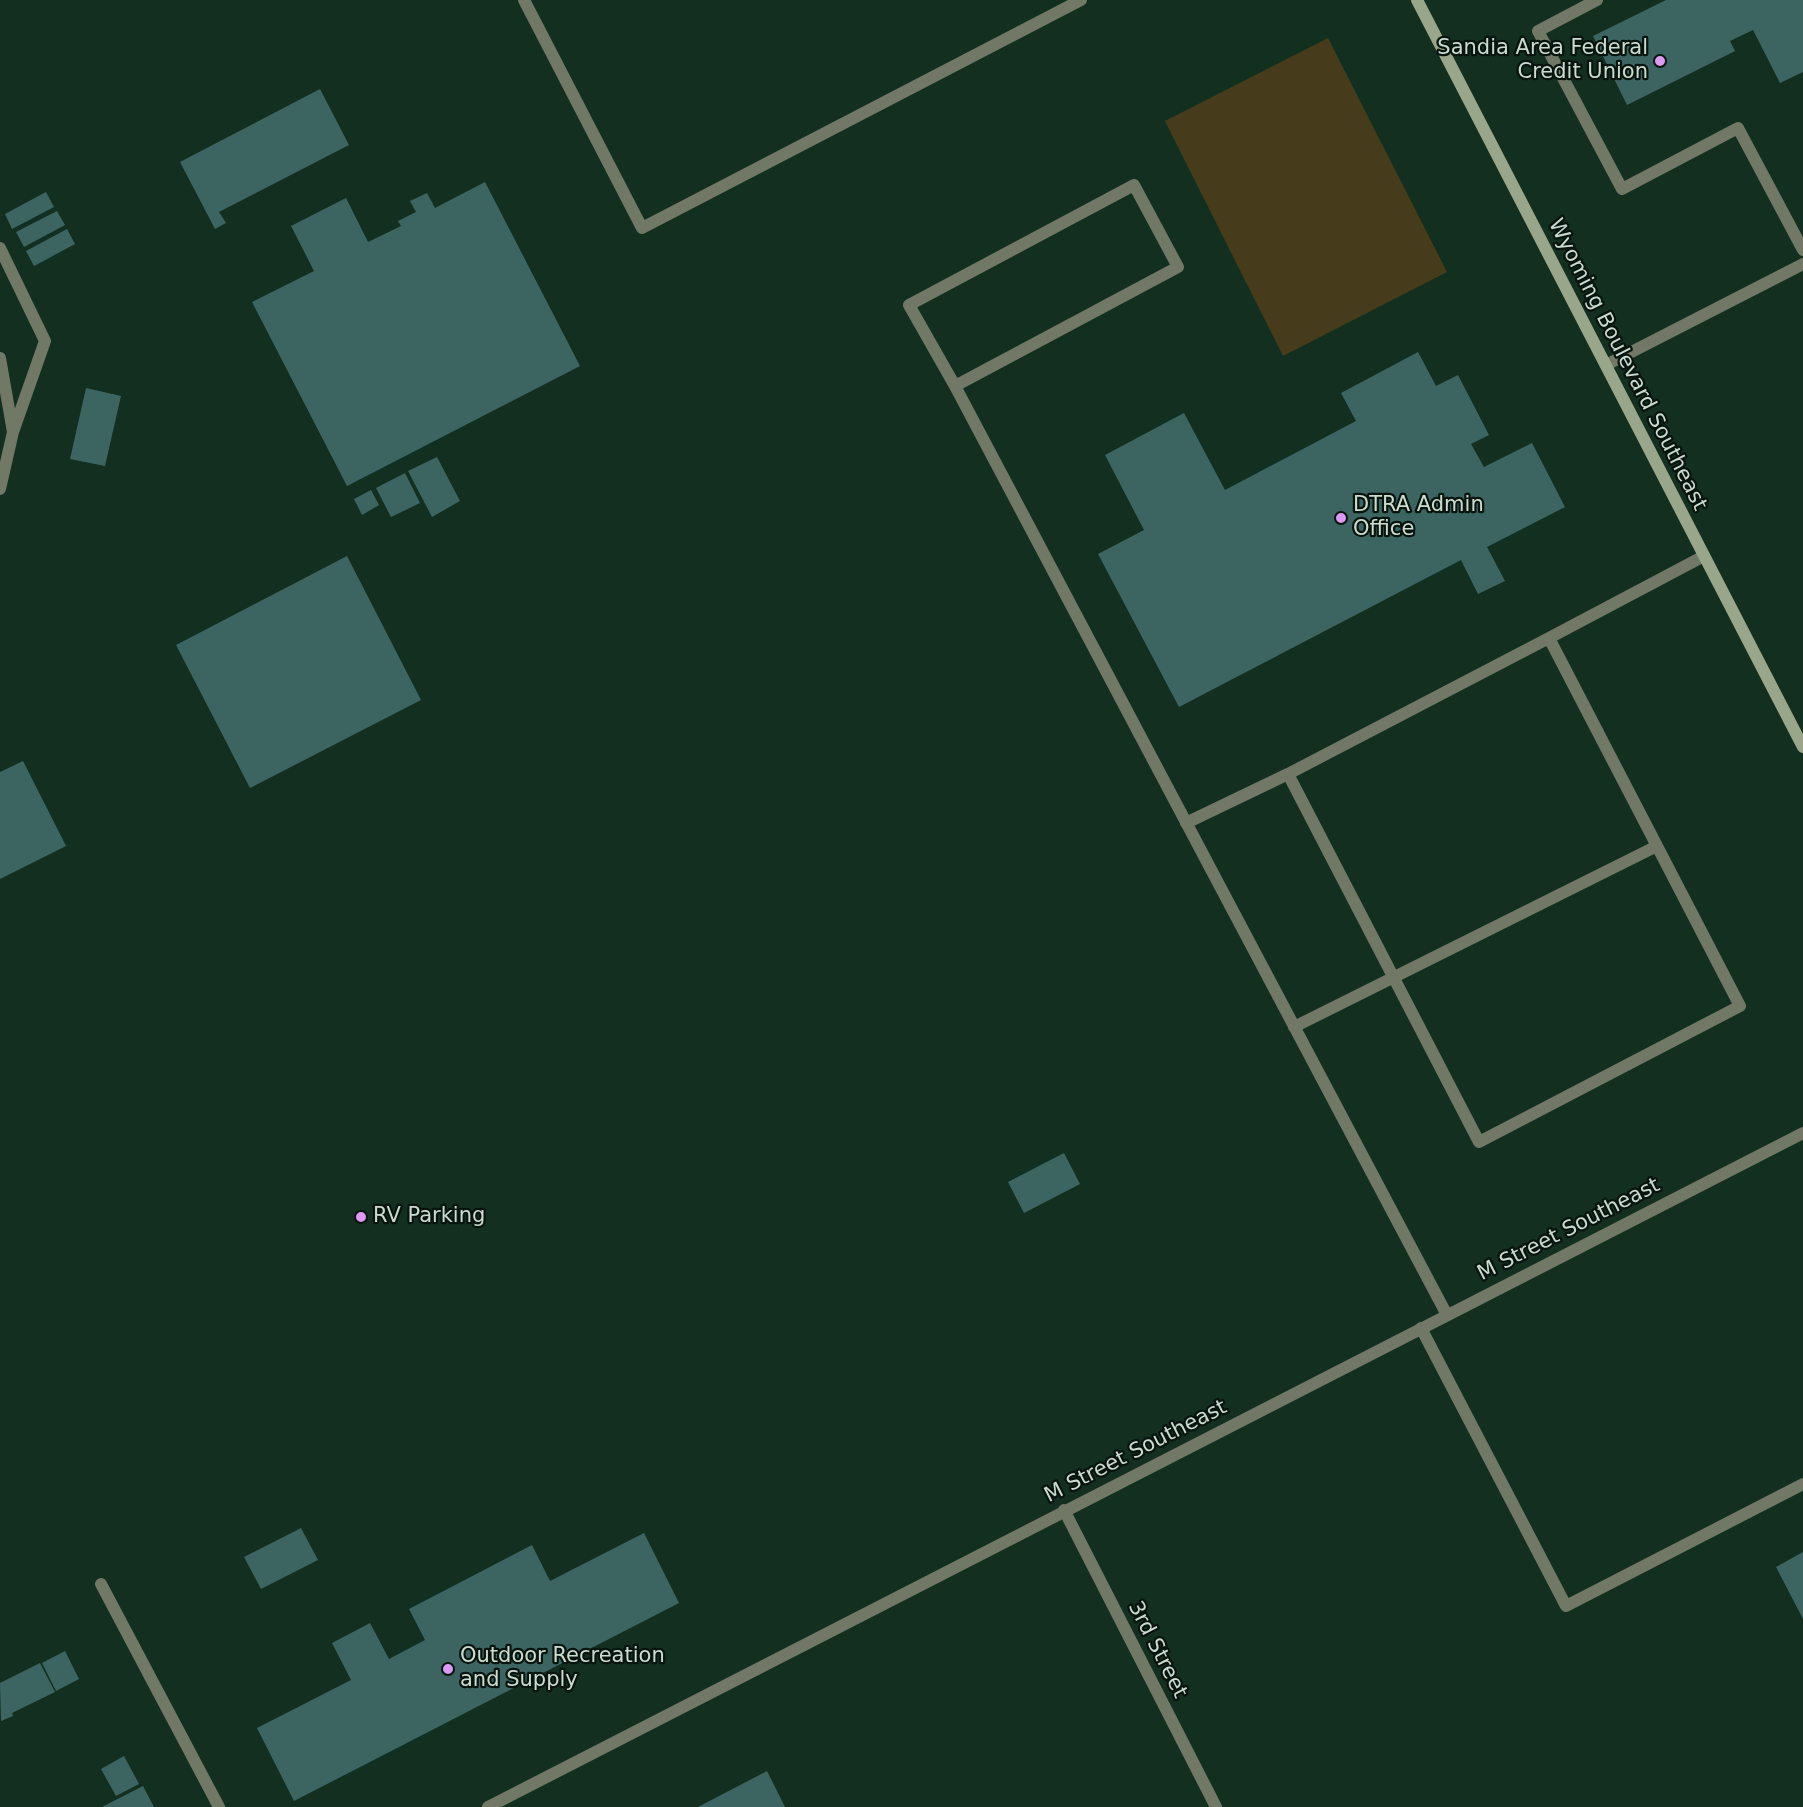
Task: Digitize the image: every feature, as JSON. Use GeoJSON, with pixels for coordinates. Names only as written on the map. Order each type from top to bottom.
{"type":"FeatureCollection","features":[{"type":"Feature","properties":{"kind":"main road","name":"Wyoming Boulevard Southeast"},"geometry":{"type":"LineString","coordinates":[[1417,0],[1803,747]]}},
{"type":"Feature","properties":{"kind":"street"},"geometry":{"type":"LineString","coordinates":[[524,0],[642,228],[1082,0]]}},
{"type":"Feature","properties":{"kind":"street"},"geometry":{"type":"LineString","coordinates":[[1597,0],[1538,31],[1622,189],[1738,128],[1803,250]]}},
{"type":"Feature","properties":{"kind":"street"},"geometry":{"type":"LineString","coordinates":[[955,386],[1178,267],[1134,185],[909,304],[955,386],[1447,1315]]}},
{"type":"Feature","properties":{"kind":"street"},"geometry":{"type":"LineString","coordinates":[[0,248],[45,341],[13,432],[0,489]]}},
{"type":"Feature","properties":{"kind":"street"},"geometry":{"type":"LineString","coordinates":[[1606,365],[1803,264]]}},
{"type":"Feature","properties":{"kind":"street"},"geometry":{"type":"LineString","coordinates":[[0,358],[13,432]]}},
{"type":"Feature","properties":{"kind":"street"},"geometry":{"type":"LineString","coordinates":[[1186,823],[1287,774],[1704,556]]}},
{"type":"Feature","properties":{"kind":"street"},"geometry":{"type":"LineString","coordinates":[[1287,774],[1479,1142],[1740,1006],[1549,638]]}},
{"type":"Feature","properties":{"kind":"street"},"geometry":{"type":"LineString","coordinates":[[1294,1027],[1657,846]]}},
{"type":"Feature","properties":{"kind":"street","name":"M Street Southeast"},"geometry":{"type":"LineString","coordinates":[[488,1807],[1803,1133]]}},
{"type":"Feature","properties":{"kind":"street"},"geometry":{"type":"LineString","coordinates":[[1420,1328],[1566,1606],[1803,1484]]}},
{"type":"Feature","properties":{"kind":"street","name":"3rd Street"},"geometry":{"type":"LineString","coordinates":[[1064,1510],[1216,1807]]}},
{"type":"Feature","properties":{"kind":"street"},"geometry":{"type":"LineString","coordinates":[[101,1584],[219,1807]]}},
{"type":"Feature","properties":{"kind":"shaded area"},"geometry":{"type":"Polygon","coordinates":[[[1328,38],[1447,272],[1283,356],[1165,121],[1328,38]]]}},
{"type":"Feature","properties":{"kind":"building","name":"Sandia Area Federal Credit Union"},"geometry":{"type":"Polygon","coordinates":[[[1666,0],[1803,0],[1803,72],[1780,83],[1753,30],[1730,41],[1735,51],[1627,105],[1593,36],[1666,0]]]}},
{"type":"Feature","properties":{"kind":"building"},"geometry":{"type":"Polygon","coordinates":[[[320,89],[349,145],[219,212],[226,223],[215,229],[180,162],[320,89]]]}},
{"type":"Feature","properties":{"kind":"building"},"geometry":{"type":"Polygon","coordinates":[[[485,182],[580,366],[347,486],[252,302],[314,271],[291,226],[346,198],[368,242],[401,226],[398,221],[416,212],[410,201],[427,193],[435,208],[485,182]]]}},
{"type":"Feature","properties":{"kind":"building"},"geometry":{"type":"Polygon","coordinates":[[[46,192],[54,207],[12,229],[5,214],[46,192]]]}},
{"type":"Feature","properties":{"kind":"building"},"geometry":{"type":"Polygon","coordinates":[[[57,211],[65,225],[24,247],[16,232],[57,211]]]}},
{"type":"Feature","properties":{"kind":"building"},"geometry":{"type":"Polygon","coordinates":[[[67,229],[75,244],[34,266],[26,251],[67,229]]]}},
{"type":"Feature","properties":{"kind":"building","name":"DTRA Admin Office"},"geometry":{"type":"Polygon","coordinates":[[[1418,352],[1436,386],[1458,375],[1489,435],[1471,444],[1484,467],[1532,443],[1565,507],[1487,547],[1505,581],[1478,594],[1461,560],[1179,707],[1098,554],[1144,530],[1105,455],[1184,413],[1225,490],[1356,421],[1341,393],[1418,352]]]}},
{"type":"Feature","properties":{"kind":"building"},"geometry":{"type":"Polygon","coordinates":[[[86,388],[121,396],[105,466],[70,459],[86,388]]]}},
{"type":"Feature","properties":{"kind":"building"},"geometry":{"type":"Polygon","coordinates":[[[437,457],[460,501],[432,517],[408,471],[437,457]]]}},
{"type":"Feature","properties":{"kind":"building"},"geometry":{"type":"Polygon","coordinates":[[[405,473],[420,503],[391,517],[376,488],[405,473]]]}},
{"type":"Feature","properties":{"kind":"building"},"geometry":{"type":"Polygon","coordinates":[[[371,490],[379,505],[362,515],[354,499],[371,490]]]}},
{"type":"Feature","properties":{"kind":"building"},"geometry":{"type":"Polygon","coordinates":[[[347,556],[421,700],[250,788],[176,645],[347,556]]]}},
{"type":"Feature","properties":{"kind":"building"},"geometry":{"type":"Polygon","coordinates":[[[23,761],[66,846],[0,879],[0,772],[23,761]]]}},
{"type":"Feature","properties":{"kind":"building"},"geometry":{"type":"Polygon","coordinates":[[[1064,1153],[1080,1184],[1024,1213],[1008,1182],[1064,1153]]]}},
{"type":"Feature","properties":{"kind":"building"},"geometry":{"type":"Polygon","coordinates":[[[301,1528],[318,1560],[261,1589],[244,1557],[301,1528]]]}},
{"type":"Feature","properties":{"kind":"building","name":"Outdoor Recreation and Supply"},"geometry":{"type":"Polygon","coordinates":[[[644,1533],[679,1603],[294,1801],[257,1728],[351,1680],[332,1643],[370,1623],[389,1659],[425,1640],[409,1609],[532,1545],[550,1581],[644,1533]]]}},
{"type":"Feature","properties":{"kind":"building"},"geometry":{"type":"Polygon","coordinates":[[[1803,1552],[1803,1619],[1776,1567],[1803,1552]]]}},
{"type":"Feature","properties":{"kind":"building"},"geometry":{"type":"Polygon","coordinates":[[[65,1651],[79,1679],[56,1691],[42,1663],[65,1651]]]}},
{"type":"Feature","properties":{"kind":"building"},"geometry":{"type":"Polygon","coordinates":[[[40,1663],[55,1692],[12,1713],[13,1716],[1,1721],[0,1683],[40,1663]]]}},
{"type":"Feature","properties":{"kind":"building"},"geometry":{"type":"Polygon","coordinates":[[[124,1756],[139,1784],[116,1796],[101,1769],[124,1756]]]}},
{"type":"Feature","properties":{"kind":"building"},"geometry":{"type":"Polygon","coordinates":[[[767,1771],[785,1807],[698,1807],[767,1771]]]}},
{"type":"Feature","properties":{"kind":"building"},"geometry":{"type":"Polygon","coordinates":[[[143,1786],[154,1807],[102,1807],[143,1786]]]}},
{"type":"Feature","properties":{"kind":"place","name":"Sandia Area Federal Credit Union"},"geometry":{"type":"Point","coordinates":[1660,61]}},
{"type":"Feature","properties":{"kind":"place","name":"DTRA Admin Office"},"geometry":{"type":"Point","coordinates":[1341,518]}},
{"type":"Feature","properties":{"kind":"place","name":"RV Parking"},"geometry":{"type":"Point","coordinates":[361,1217]}},
{"type":"Feature","properties":{"kind":"place","name":"Outdoor Recreation and Supply"},"geometry":{"type":"Point","coordinates":[448,1669]}}]}
